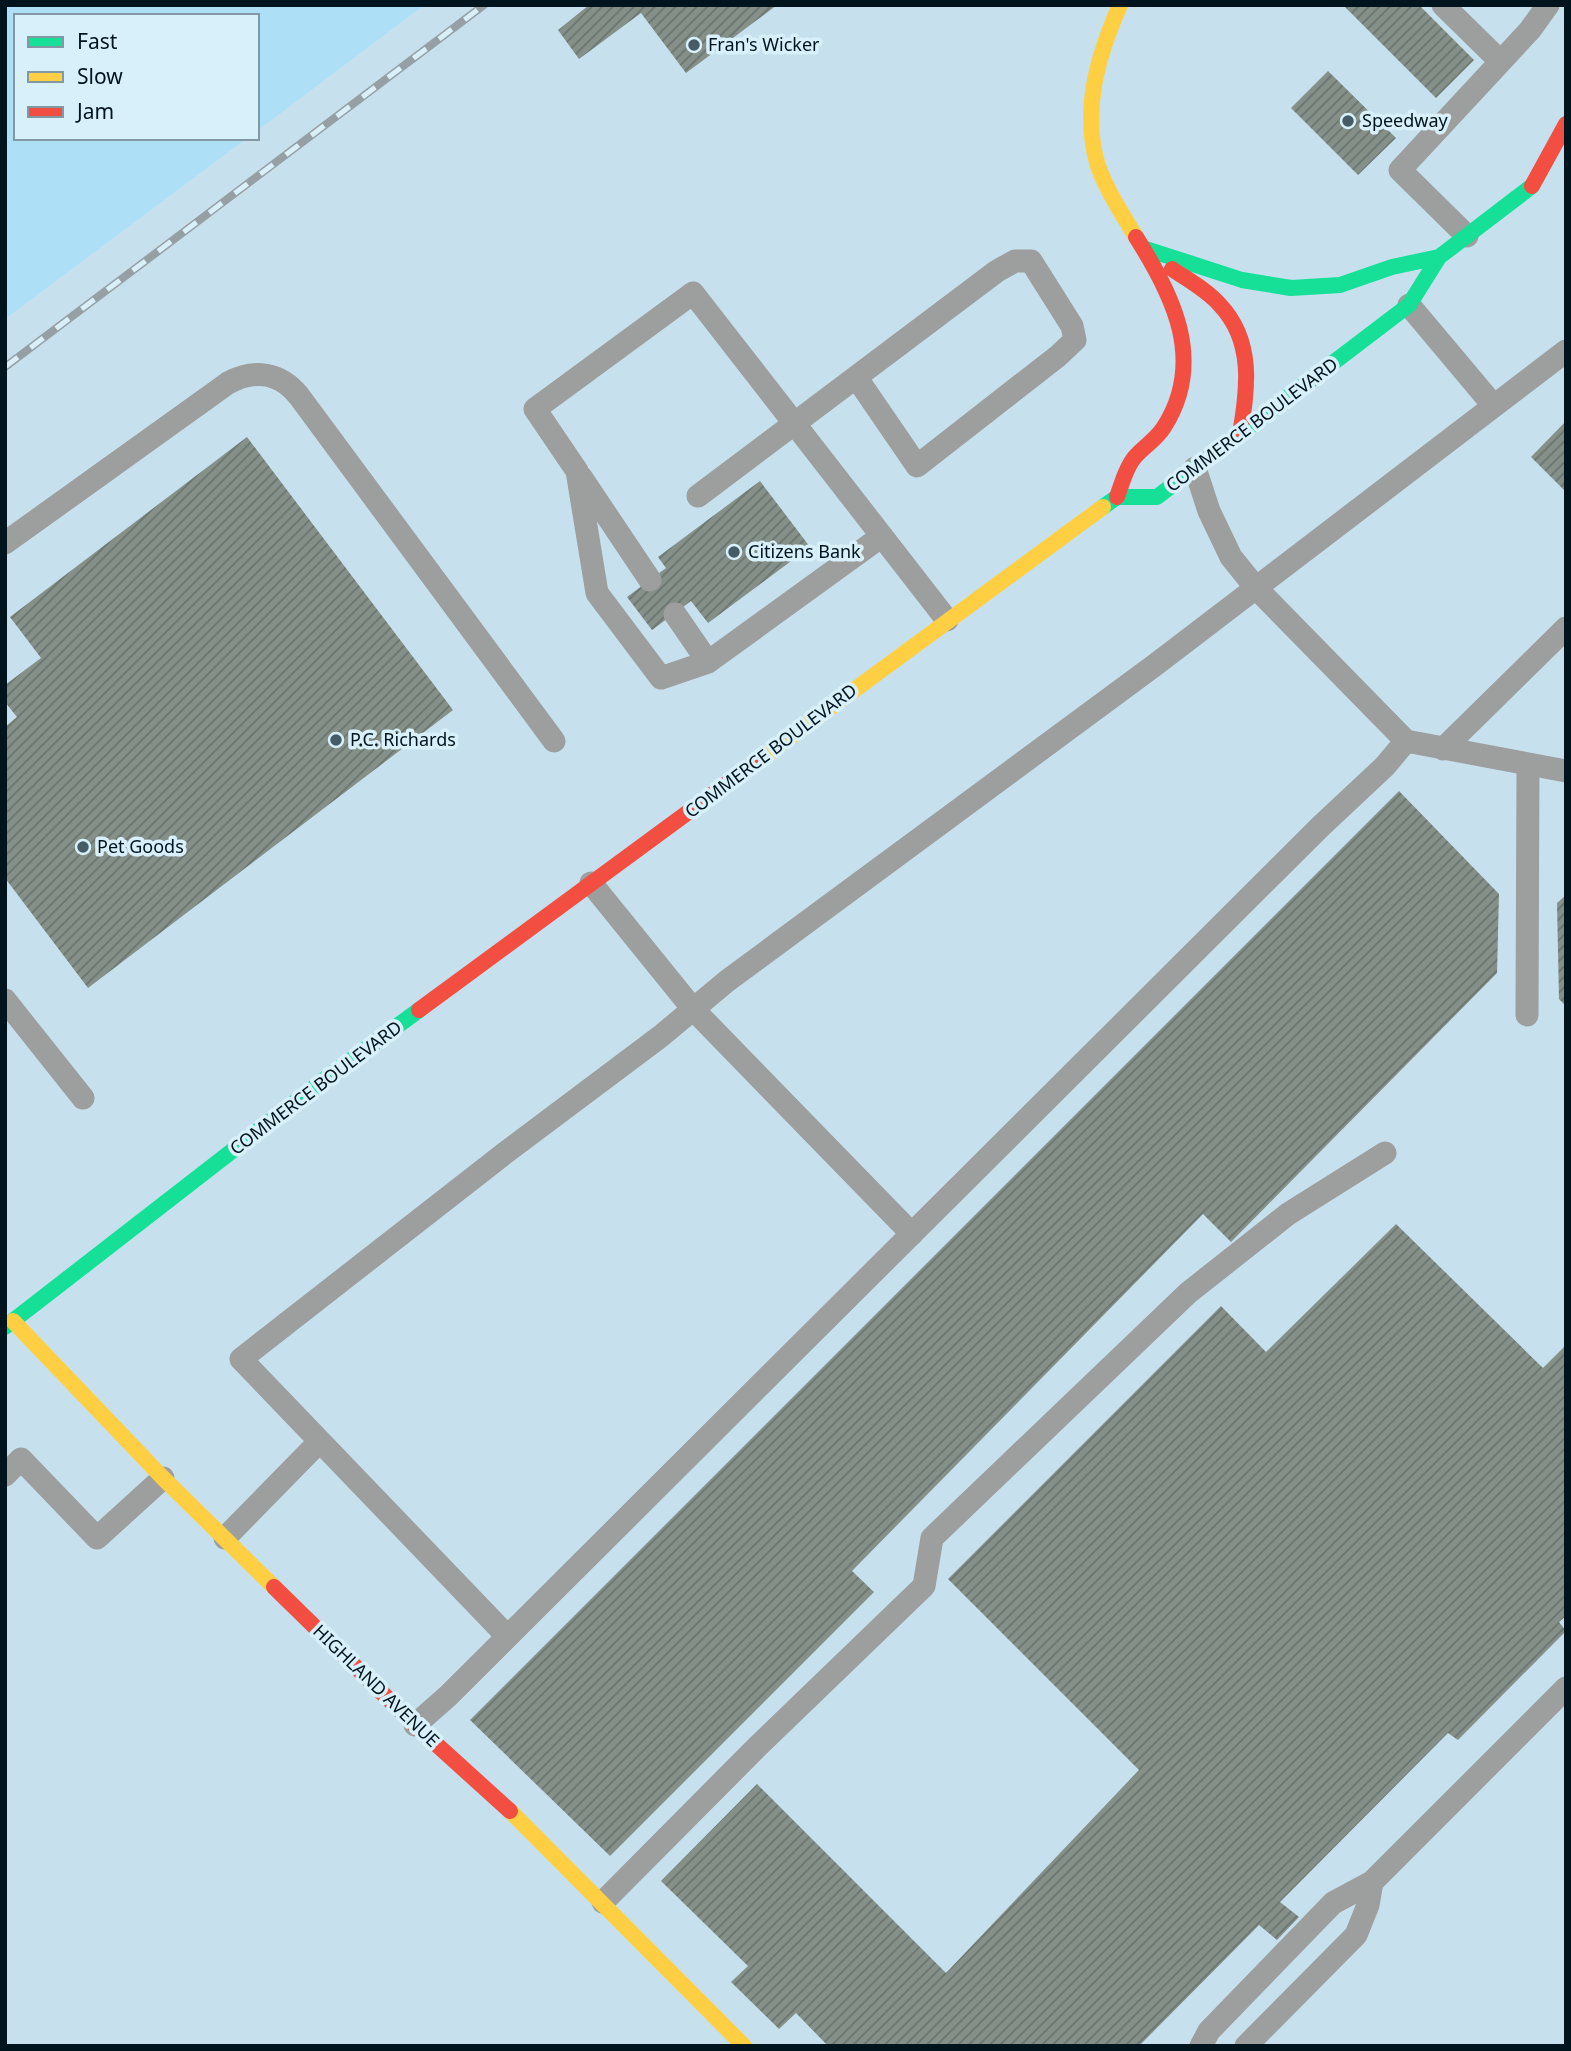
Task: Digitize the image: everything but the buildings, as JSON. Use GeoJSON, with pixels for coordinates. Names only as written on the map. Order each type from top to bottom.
{"type":"FeatureCollection","features":[{"type":"Feature","properties":{"kind":"main road"},"geometry":{"type":"LineString","coordinates":[[1117,497],[1133,459],[1156,439],[1174,408],[1182,378],[1182,337],[1178,311],[1146,249],[1124,218],[1100,172],[1090,115],[1094,72],[1105,35],[1120,5]]}},
{"type":"Feature","properties":{"kind":"main road"},"geometry":{"type":"LineString","coordinates":[[1532,186],[1566,124]]}},
{"type":"Feature","properties":{"kind":"main road"},"geometry":{"type":"LineString","coordinates":[[1532,186],[1554,177]]}},
{"type":"Feature","properties":{"kind":"main road","name":"COMMERCE BOULEVARD"},"geometry":{"type":"LineString","coordinates":[[9,1324],[325,1079],[1117,497],[1157,497],[1409,305],[1438,257],[1532,186]]}},
{"type":"Feature","properties":{"kind":"main road"},"geometry":{"type":"LineString","coordinates":[[1146,249],[1227,276],[1262,285],[1298,289],[1340,285],[1385,269],[1438,257]]}},
{"type":"Feature","properties":{"kind":"main road"},"geometry":{"type":"LineString","coordinates":[[1146,249],[1221,304],[1236,326],[1247,358],[1246,400],[1240,434]]}},
{"type":"Feature","properties":{"kind":"main road","name":"HIGHLAND AVENUE"},"geometry":{"type":"LineString","coordinates":[[9,1324],[415,1725],[492,1793],[603,1902],[744,2046]]}},
{"type":"Feature","properties":{"kind":"lane"},"geometry":{"type":"LineString","coordinates":[[1443,5],[1500,61]]}},
{"type":"Feature","properties":{"kind":"lane"},"geometry":{"type":"LineString","coordinates":[[1467,236],[1400,170],[1530,30],[1548,5]]}},
{"type":"Feature","properties":{"kind":"lane"},"geometry":{"type":"LineString","coordinates":[[698,496],[794,423],[997,271],[1015,261],[1031,261],[1072,326],[1075,340],[917,466],[856,377]]}},
{"type":"Feature","properties":{"kind":"lane"},"geometry":{"type":"LineString","coordinates":[[650,580],[535,409],[693,293],[947,620]]}},
{"type":"Feature","properties":{"kind":"lane"},"geometry":{"type":"LineString","coordinates":[[1409,305],[1493,405]]}},
{"type":"Feature","properties":{"kind":"lane"},"geometry":{"type":"LineString","coordinates":[[507,1636],[241,1359],[727,981],[1256,588],[1566,351]]}},
{"type":"Feature","properties":{"kind":"lane"},"geometry":{"type":"LineString","coordinates":[[5,543],[228,383],[240,376],[252,374],[266,374],[280,379],[299,396],[554,741]]}},
{"type":"Feature","properties":{"kind":"lane"},"geometry":{"type":"LineString","coordinates":[[1195,468],[1209,511],[1231,557],[1256,588],[1406,741],[1566,771]]}},
{"type":"Feature","properties":{"kind":"lane"},"geometry":{"type":"LineString","coordinates":[[577,471],[597,593],[661,678],[708,662],[882,536]]}},
{"type":"Feature","properties":{"kind":"lane"},"geometry":{"type":"LineString","coordinates":[[675,614],[708,662]]}},
{"type":"Feature","properties":{"kind":"lane"},"geometry":{"type":"LineString","coordinates":[[1443,749],[1566,628]]}},
{"type":"Feature","properties":{"kind":"lane"},"geometry":{"type":"LineString","coordinates":[[415,1725],[448,1696],[1321,826],[1385,766],[1406,741]]}},
{"type":"Feature","properties":{"kind":"lane"},"geometry":{"type":"LineString","coordinates":[[1527,1014],[1528,765]]}},
{"type":"Feature","properties":{"kind":"lane"},"geometry":{"type":"LineString","coordinates":[[591,883],[693,1009],[912,1234]]}},
{"type":"Feature","properties":{"kind":"lane"},"geometry":{"type":"LineString","coordinates":[[5,1000],[83,1098]]}},
{"type":"Feature","properties":{"kind":"lane"},"geometry":{"type":"LineString","coordinates":[[603,1902],[756,1748],[924,1586],[932,1538],[1188,1293],[1288,1214],[1385,1153]]}},
{"type":"Feature","properties":{"kind":"lane"},"geometry":{"type":"LineString","coordinates":[[225,1538],[319,1441]]}},
{"type":"Feature","properties":{"kind":"lane"},"geometry":{"type":"LineString","coordinates":[[5,1475],[21,1459],[97,1538],[163,1478]]}},
{"type":"Feature","properties":{"kind":"lane"},"geometry":{"type":"LineString","coordinates":[[1201,2046],[1209,2031],[1333,1903],[1372,1882],[1566,1688]]}},
{"type":"Feature","properties":{"kind":"lane"},"geometry":{"type":"LineString","coordinates":[[1246,2046],[1356,1935],[1368,1905],[1372,1882]]}},
{"type":"Feature","properties":{"kind":"shaded area"},"geometry":{"type":"Polygon","coordinates":[[[5,5],[424,5],[259,129],[259,14],[14,14],[14,140],[244,140],[5,319],[5,5]]]}},
{"type":"Feature","properties":{"kind":"railway"},"geometry":{"type":"LineString","coordinates":[[5,367],[484,5]]}},
{"type":"Feature","properties":{"kind":"traffic: fast"},"geometry":{"type":"LineString","coordinates":[[1103,507],[1117,497],[1157,497],[1409,305],[1439,257],[1532,186]]}},
{"type":"Feature","properties":{"kind":"traffic: fast"},"geometry":{"type":"LineString","coordinates":[[1146,249],[1242,280],[1291,288],[1340,285],[1392,267],[1439,257]]}},
{"type":"Feature","properties":{"kind":"traffic: fast"},"geometry":{"type":"LineString","coordinates":[[5,1327],[325,1079],[419,1010]]}},
{"type":"Feature","properties":{"kind":"traffic: slow"},"geometry":{"type":"LineString","coordinates":[[1120,5],[1099,63],[1094,84],[1091,125],[1098,166],[1136,237]]}},
{"type":"Feature","properties":{"kind":"traffic: slow"},"geometry":{"type":"LineString","coordinates":[[755,763],[1103,507]]}},
{"type":"Feature","properties":{"kind":"traffic: slow"},"geometry":{"type":"LineString","coordinates":[[13,1321],[163,1478],[274,1587]]}},
{"type":"Feature","properties":{"kind":"traffic: slow"},"geometry":{"type":"LineString","coordinates":[[510,1811],[744,2046]]}},
{"type":"Feature","properties":{"kind":"traffic: jam"},"geometry":{"type":"LineString","coordinates":[[1532,186],[1566,124]]}},
{"type":"Feature","properties":{"kind":"traffic: jam"},"geometry":{"type":"LineString","coordinates":[[1117,497],[1131,462],[1164,427],[1176,402],[1183,378],[1180,329],[1162,282],[1136,237]]}},
{"type":"Feature","properties":{"kind":"traffic: jam"},"geometry":{"type":"LineString","coordinates":[[1172,269],[1215,300],[1231,319],[1239,334],[1246,366],[1240,434]]}},
{"type":"Feature","properties":{"kind":"traffic: jam"},"geometry":{"type":"LineString","coordinates":[[419,1010],[755,763]]}},
{"type":"Feature","properties":{"kind":"traffic: jam"},"geometry":{"type":"LineString","coordinates":[[274,1587],[415,1725],[510,1811]]}},
{"type":"Feature","properties":{"kind":"place","name":"Fran's Wicker"},"geometry":{"type":"Point","coordinates":[694,45]}},
{"type":"Feature","properties":{"kind":"place","name":"Speedway"},"geometry":{"type":"Point","coordinates":[1348,121]}},
{"type":"Feature","properties":{"kind":"place","name":"Citizens Bank"},"geometry":{"type":"Point","coordinates":[734,552]}},
{"type":"Feature","properties":{"kind":"place","name":"P.C. Richards"},"geometry":{"type":"Point","coordinates":[336,740]}},
{"type":"Feature","properties":{"kind":"place","name":"Pet Goods"},"geometry":{"type":"Point","coordinates":[83,847]}}]}
